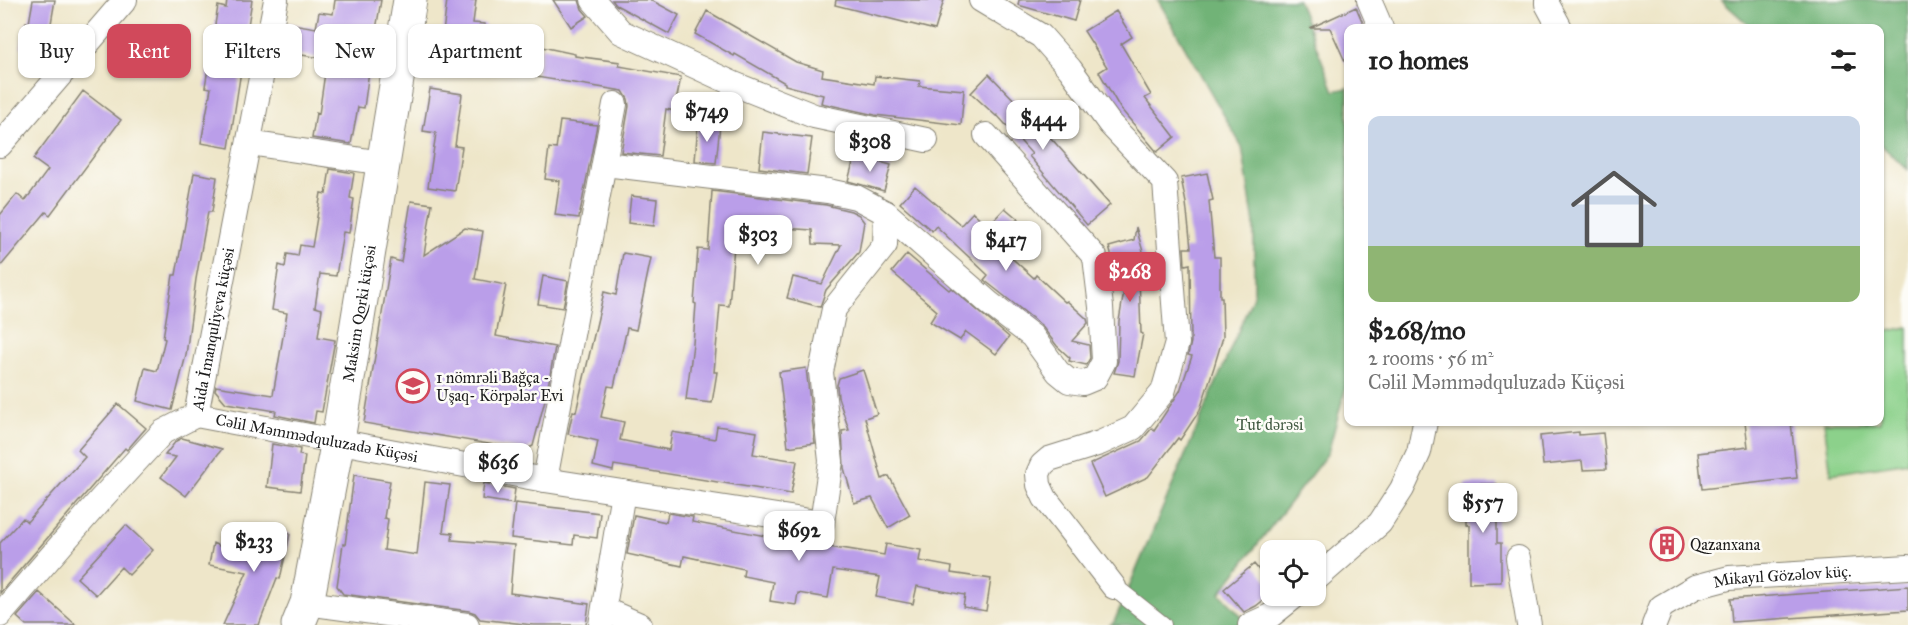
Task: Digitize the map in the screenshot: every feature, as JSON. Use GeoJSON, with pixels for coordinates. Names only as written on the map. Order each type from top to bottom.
{"type":"FeatureCollection","features":[{"type":"Feature","properties":{"kind":"main road","name":"Maksim Qorki küçəsi"},"geometry":{"type":"LineString","coordinates":[[302,614],[338,440],[410,0]]}},
{"type":"Feature","properties":{"kind":"street"},"geometry":{"type":"LineString","coordinates":[[0,146],[125,0]]}},
{"type":"Feature","properties":{"kind":"street","name":"Aida İmanquliyeva küçəsi"},"geometry":{"type":"LineString","coordinates":[[0,615],[101,499],[164,432],[196,415],[276,0]]}},
{"type":"Feature","properties":{"kind":"street"},"geometry":{"type":"LineString","coordinates":[[593,0],[621,32],[734,84],[814,116],[926,140]]}},
{"type":"Feature","properties":{"kind":"street"},"geometry":{"type":"LineString","coordinates":[[981,0],[1041,36],[1070,69],[1110,124],[1166,182],[1177,343],[1163,392],[1133,428],[1100,443],[1049,459],[1042,465],[1038,474],[1039,485],[1045,498],[1114,587],[1162,625]]}},
{"type":"Feature","properties":{"kind":"street"},"geometry":{"type":"LineString","coordinates":[[1369,0],[1379,24]]}},
{"type":"Feature","properties":{"kind":"street"},"geometry":{"type":"LineString","coordinates":[[1547,0],[1558,24]]}},
{"type":"Feature","properties":{"kind":"street"},"geometry":{"type":"LineString","coordinates":[[545,480],[615,104]]}},
{"type":"Feature","properties":{"kind":"street"},"geometry":{"type":"LineString","coordinates":[[605,164],[828,191],[856,197],[886,213],[990,303],[1032,336],[1058,372],[1069,381],[1083,382],[1095,378],[1104,361],[1095,257],[986,135]]}},
{"type":"Feature","properties":{"kind":"street"},"geometry":{"type":"LineString","coordinates":[[249,143],[383,163]]}},
{"type":"Feature","properties":{"kind":"street","name":"Cəlil Məmmədquluzadə Küçəsi"},"geometry":{"type":"LineString","coordinates":[[196,415],[545,480],[822,523],[831,461],[821,372],[834,309],[885,245],[886,213]]}},
{"type":"Feature","properties":{"kind":"street"},"geometry":{"type":"LineString","coordinates":[[1326,570],[1380,523],[1402,489],[1419,452],[1424,426]]}},
{"type":"Feature","properties":{"kind":"street"},"geometry":{"type":"LineString","coordinates":[[623,492],[603,618],[640,625]]}},
{"type":"Feature","properties":{"kind":"street"},"geometry":{"type":"LineString","coordinates":[[1518,558],[1529,625]]}},
{"type":"Feature","properties":{"kind":"street","name":"Mikayıl Gözəlov küç."},"geometry":{"type":"LineString","coordinates":[[1658,616],[1695,587],[1729,578],[1908,567]]}},
{"type":"Feature","properties":{"kind":"street"},"geometry":{"type":"LineString","coordinates":[[1250,625],[1269,616],[1282,606]]}},
{"type":"Feature","properties":{"kind":"street"},"geometry":{"type":"LineString","coordinates":[[302,614],[468,625]]}},
{"type":"Feature","properties":{"kind":"green space","name":"Tut dərəsi"},"geometry":{"type":"Polygon","coordinates":[[[1158,0],[1298,0],[1334,91],[1344,89],[1344,394],[1328,453],[1220,593],[1250,625],[1110,625],[1114,622],[1254,294],[1254,224],[1242,147],[1158,0]]]}},
{"type":"Feature","properties":{"kind":"green space"},"geometry":{"type":"Polygon","coordinates":[[[1721,0],[1908,0],[1908,170],[1884,148],[1884,24],[1748,24],[1721,0]]]}},
{"type":"Feature","properties":{"kind":"green space"},"geometry":{"type":"Polygon","coordinates":[[[1908,327],[1908,462],[1831,474],[1825,426],[1884,426],[1884,332],[1908,327]]]}},
{"type":"Feature","properties":{"kind":"building"},"geometry":{"type":"Polygon","coordinates":[[[33,0],[55,0],[51,24],[26,24],[26,22],[29,23],[33,0]]]}},
{"type":"Feature","properties":{"kind":"building"},"geometry":{"type":"Polygon","coordinates":[[[227,0],[252,0],[248,24],[215,24],[218,6],[226,8],[227,0]]]}},
{"type":"Feature","properties":{"kind":"building"},"geometry":{"type":"Polygon","coordinates":[[[335,0],[381,0],[377,24],[317,24],[319,12],[333,14],[335,0]]]}},
{"type":"Feature","properties":{"kind":"building"},"geometry":{"type":"Polygon","coordinates":[[[447,0],[476,0],[473,23],[485,24],[444,24],[447,0]]]}},
{"type":"Feature","properties":{"kind":"building"},"geometry":{"type":"Polygon","coordinates":[[[553,0],[579,0],[588,16],[571,27],[553,0]]]}},
{"type":"Feature","properties":{"kind":"building"},"geometry":{"type":"Polygon","coordinates":[[[612,0],[651,0],[679,15],[669,34],[616,5],[612,0]]]}},
{"type":"Feature","properties":{"kind":"building"},"geometry":{"type":"Polygon","coordinates":[[[836,0],[944,0],[935,30],[835,5],[836,0]]]}},
{"type":"Feature","properties":{"kind":"building"},"geometry":{"type":"Polygon","coordinates":[[[1019,0],[1080,0],[1074,21],[1018,5],[1019,0]]]}},
{"type":"Feature","properties":{"kind":"building"},"geometry":{"type":"Polygon","coordinates":[[[1356,7],[1363,24],[1344,24],[1344,59],[1330,28],[1310,28],[1356,7]]]}},
{"type":"Feature","properties":{"kind":"building"},"geometry":{"type":"Polygon","coordinates":[[[707,11],[796,62],[823,70],[822,76],[874,84],[875,76],[920,81],[919,86],[964,90],[961,125],[875,115],[821,103],[823,95],[785,85],[735,54],[734,56],[695,34],[707,11]]]}},
{"type":"Feature","properties":{"kind":"building"},"geometry":{"type":"Polygon","coordinates":[[[1116,11],[1132,37],[1121,44],[1151,95],[1145,98],[1175,137],[1157,152],[1120,108],[1099,72],[1107,67],[1084,31],[1116,11]]]}},
{"type":"Feature","properties":{"kind":"building"},"geometry":{"type":"Polygon","coordinates":[[[302,26],[314,28],[314,57],[302,55],[302,26]]]}},
{"type":"Feature","properties":{"kind":"building"},"geometry":{"type":"Polygon","coordinates":[[[544,47],[575,54],[575,56],[620,62],[619,66],[681,77],[674,111],[666,109],[660,156],[621,152],[629,106],[623,91],[542,78],[544,47]]]}},
{"type":"Feature","properties":{"kind":"building"},"geometry":{"type":"Polygon","coordinates":[[[989,74],[1050,137],[1110,205],[1087,225],[1029,156],[1032,154],[997,115],[971,93],[989,74]]]}},
{"type":"Feature","properties":{"kind":"building"},"geometry":{"type":"Polygon","coordinates":[[[206,78],[240,78],[229,148],[201,143],[211,88],[205,87],[206,78]]]}},
{"type":"Feature","properties":{"kind":"building"},"geometry":{"type":"Polygon","coordinates":[[[324,78],[368,78],[364,108],[358,107],[351,144],[312,138],[316,113],[319,114],[324,78]]]}},
{"type":"Feature","properties":{"kind":"building"},"geometry":{"type":"Polygon","coordinates":[[[430,89],[462,94],[455,146],[462,147],[455,191],[428,187],[436,133],[423,131],[430,89]]]}},
{"type":"Feature","properties":{"kind":"building"},"geometry":{"type":"Polygon","coordinates":[[[83,91],[121,120],[50,215],[46,212],[0,267],[0,215],[17,194],[25,201],[48,170],[33,159],[83,91]]]}},
{"type":"Feature","properties":{"kind":"building"},"geometry":{"type":"Polygon","coordinates":[[[560,121],[597,125],[579,218],[555,215],[560,181],[545,179],[549,148],[556,149],[560,121]]]}},
{"type":"Feature","properties":{"kind":"building"},"geometry":{"type":"Polygon","coordinates":[[[698,123],[720,125],[716,163],[695,161],[698,123]]]}},
{"type":"Feature","properties":{"kind":"building"},"geometry":{"type":"Polygon","coordinates":[[[763,132],[812,138],[807,174],[759,168],[763,132]]]}},
{"type":"Feature","properties":{"kind":"building"},"geometry":{"type":"Polygon","coordinates":[[[855,155],[891,165],[884,191],[848,181],[855,155]]]}},
{"type":"Feature","properties":{"kind":"building"},"geometry":{"type":"Polygon","coordinates":[[[330,169],[354,173],[350,198],[354,199],[349,233],[343,232],[336,276],[320,274],[315,307],[322,309],[318,337],[335,340],[322,412],[316,411],[314,423],[275,415],[276,411],[226,403],[215,390],[216,386],[273,395],[287,313],[272,310],[279,265],[285,267],[287,254],[298,256],[300,245],[312,247],[321,193],[326,194],[330,169]]]}},
{"type":"Feature","properties":{"kind":"building"},"geometry":{"type":"Polygon","coordinates":[[[194,173],[217,177],[212,212],[208,212],[196,279],[186,355],[172,410],[137,401],[145,368],[157,371],[165,339],[163,338],[173,275],[176,275],[194,173]]]}},
{"type":"Feature","properties":{"kind":"building"},"geometry":{"type":"Polygon","coordinates":[[[1207,173],[1213,200],[1209,201],[1214,257],[1220,257],[1220,297],[1222,297],[1223,337],[1214,367],[1200,410],[1180,440],[1178,438],[1148,477],[1105,497],[1090,464],[1141,441],[1152,428],[1154,430],[1180,391],[1192,356],[1188,355],[1191,342],[1190,264],[1185,265],[1184,248],[1191,248],[1181,178],[1207,173]]]}},
{"type":"Feature","properties":{"kind":"building"},"geometry":{"type":"Polygon","coordinates":[[[915,186],[961,225],[973,212],[988,226],[1005,208],[1018,219],[995,243],[1034,278],[1036,275],[1087,319],[1088,323],[1072,341],[1089,345],[1090,358],[1086,365],[1069,361],[1070,358],[1057,346],[1041,325],[984,280],[988,275],[936,226],[932,231],[900,203],[915,186]]]}},
{"type":"Feature","properties":{"kind":"building"},"geometry":{"type":"Polygon","coordinates":[[[712,191],[826,205],[851,211],[859,215],[864,222],[859,252],[826,290],[820,307],[787,298],[793,277],[822,284],[841,245],[813,244],[812,230],[783,228],[783,225],[736,222],[729,306],[720,305],[714,372],[717,372],[712,403],[686,400],[693,344],[698,249],[708,250],[712,191]]]}},
{"type":"Feature","properties":{"kind":"building"},"geometry":{"type":"Polygon","coordinates":[[[631,196],[657,199],[654,226],[628,223],[631,196]]]}},
{"type":"Feature","properties":{"kind":"building"},"geometry":{"type":"Polygon","coordinates":[[[411,201],[432,204],[424,255],[465,228],[483,231],[475,279],[506,285],[496,336],[555,347],[547,392],[533,446],[525,450],[364,423],[391,259],[401,262],[411,201]]]}},
{"type":"Feature","properties":{"kind":"building"},"geometry":{"type":"Polygon","coordinates":[[[1136,227],[1149,273],[1139,276],[1141,333],[1143,334],[1135,376],[1114,373],[1118,361],[1119,321],[1126,279],[1120,286],[1109,247],[1134,240],[1136,227]]]}},
{"type":"Feature","properties":{"kind":"building"},"geometry":{"type":"Polygon","coordinates":[[[623,253],[651,258],[636,330],[627,328],[614,387],[608,386],[601,417],[624,422],[620,440],[669,450],[672,432],[715,439],[717,426],[757,432],[753,454],[797,461],[791,494],[614,465],[613,471],[593,466],[598,441],[568,434],[573,411],[576,412],[604,292],[616,295],[623,253]]]}},
{"type":"Feature","properties":{"kind":"building"},"geometry":{"type":"Polygon","coordinates":[[[907,254],[1009,337],[996,354],[966,332],[960,340],[930,322],[937,311],[892,272],[907,254]]]}},
{"type":"Feature","properties":{"kind":"building"},"geometry":{"type":"Polygon","coordinates":[[[543,276],[568,281],[563,308],[538,304],[543,276]]]}},
{"type":"Feature","properties":{"kind":"building"},"geometry":{"type":"Polygon","coordinates":[[[806,368],[815,443],[788,447],[779,372],[806,368]]]}},
{"type":"Feature","properties":{"kind":"building"},"geometry":{"type":"Polygon","coordinates":[[[863,370],[877,414],[865,418],[882,479],[889,476],[910,515],[888,528],[872,498],[854,503],[844,468],[842,431],[849,430],[838,397],[837,385],[839,378],[863,370]]]}},
{"type":"Feature","properties":{"kind":"building"},"geometry":{"type":"Polygon","coordinates":[[[118,404],[146,428],[127,450],[125,448],[0,593],[0,543],[23,518],[27,522],[85,457],[78,450],[118,404]]]}},
{"type":"Feature","properties":{"kind":"building"},"geometry":{"type":"Polygon","coordinates":[[[1745,426],[1791,426],[1797,478],[1702,489],[1698,453],[1748,447],[1745,426]]]}},
{"type":"Feature","properties":{"kind":"building"},"geometry":{"type":"Polygon","coordinates":[[[1579,432],[1579,435],[1603,433],[1607,469],[1583,470],[1582,461],[1543,465],[1540,436],[1579,432]]]}},
{"type":"Feature","properties":{"kind":"building"},"geometry":{"type":"Polygon","coordinates":[[[182,438],[222,449],[186,496],[161,477],[176,457],[165,455],[176,441],[182,438]]]}},
{"type":"Feature","properties":{"kind":"building"},"geometry":{"type":"Polygon","coordinates":[[[272,444],[300,449],[299,455],[305,456],[300,491],[267,487],[272,444]]]}},
{"type":"Feature","properties":{"kind":"building"},"geometry":{"type":"Polygon","coordinates":[[[354,475],[390,481],[384,518],[388,519],[384,550],[417,555],[425,482],[450,485],[443,532],[453,533],[452,540],[514,545],[510,593],[589,604],[586,625],[533,625],[480,619],[475,613],[469,611],[343,594],[337,586],[354,475]]]}},
{"type":"Feature","properties":{"kind":"building"},"geometry":{"type":"Polygon","coordinates":[[[484,483],[515,489],[513,504],[482,499],[484,483]]]}},
{"type":"Feature","properties":{"kind":"building"},"geometry":{"type":"Polygon","coordinates":[[[1466,484],[1497,484],[1497,543],[1501,543],[1501,582],[1469,583],[1466,484]]]}},
{"type":"Feature","properties":{"kind":"building"},"geometry":{"type":"Polygon","coordinates":[[[515,503],[600,513],[597,538],[574,535],[573,545],[511,538],[515,503]]]}},
{"type":"Feature","properties":{"kind":"building"},"geometry":{"type":"Polygon","coordinates":[[[668,513],[693,517],[692,522],[781,539],[781,537],[807,541],[807,543],[841,549],[884,555],[886,544],[921,550],[919,561],[952,567],[951,573],[991,579],[986,611],[963,607],[965,595],[917,586],[913,604],[876,597],[880,577],[833,570],[828,598],[798,593],[796,605],[770,601],[773,582],[743,576],[744,569],[684,556],[682,566],[627,554],[634,515],[666,522],[668,513]]]}},
{"type":"Feature","properties":{"kind":"building"},"geometry":{"type":"Polygon","coordinates":[[[126,525],[153,550],[129,575],[121,567],[96,595],[77,578],[126,525]]]}},
{"type":"Feature","properties":{"kind":"building"},"geometry":{"type":"Polygon","coordinates":[[[247,527],[290,534],[280,579],[277,578],[259,625],[223,625],[247,572],[209,565],[213,543],[242,557],[247,527]]]}},
{"type":"Feature","properties":{"kind":"building","name":"Qazanxana"},"geometry":{"type":"Polygon","coordinates":[[[1676,529],[1677,559],[1658,560],[1657,530],[1676,529]]]}},
{"type":"Feature","properties":{"kind":"building"},"geometry":{"type":"Polygon","coordinates":[[[1254,564],[1260,572],[1260,603],[1244,612],[1224,589],[1254,564]]]}},
{"type":"Feature","properties":{"kind":"building"},"geometry":{"type":"Polygon","coordinates":[[[1908,586],[1908,610],[1732,622],[1730,599],[1908,586]]]}},
{"type":"Feature","properties":{"kind":"building"},"geometry":{"type":"Polygon","coordinates":[[[39,592],[76,625],[26,625],[17,617],[39,592]]]}},
{"type":"Feature","properties":{"kind":"place","name":"1 nömrəli Bağça - Uşaq- Körpələr Evi"},"geometry":{"type":"Point","coordinates":[413,386]}},
{"type":"Feature","properties":{"kind":"place","name":"Qazanxana"},"geometry":{"type":"Point","coordinates":[1667,544]}}]}
